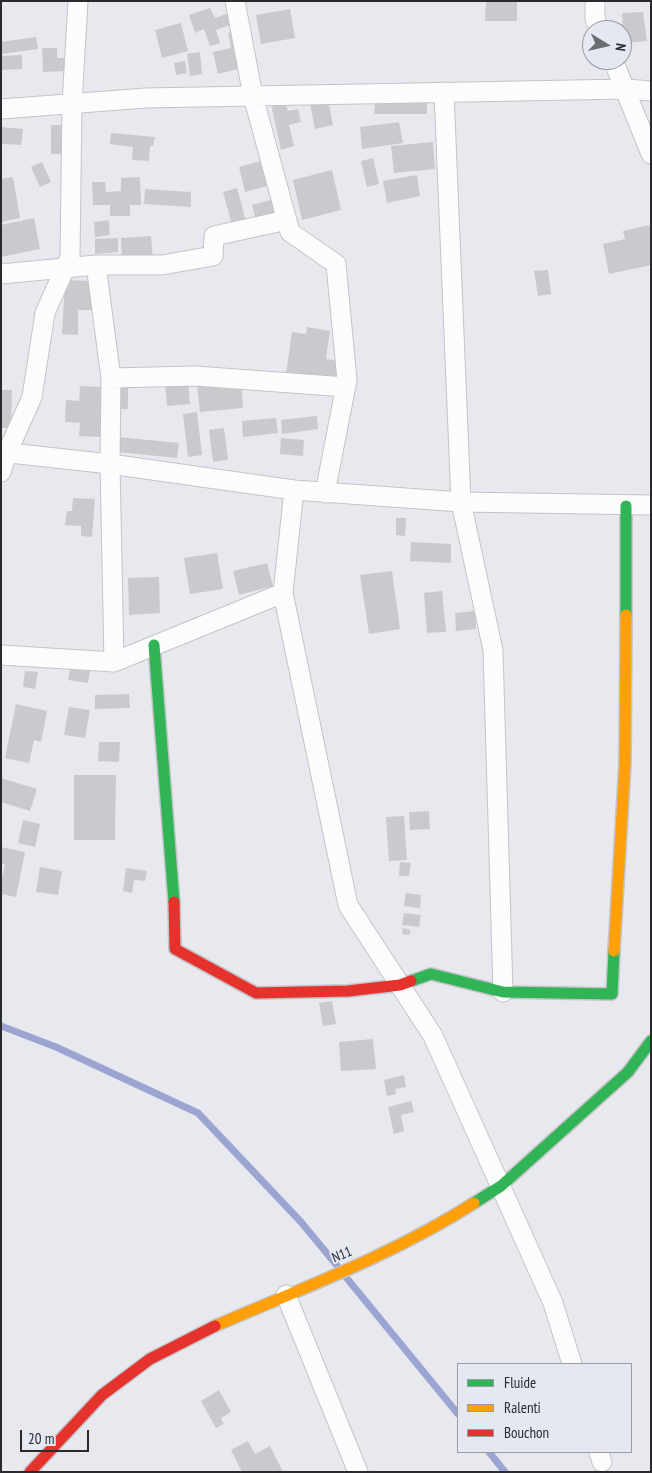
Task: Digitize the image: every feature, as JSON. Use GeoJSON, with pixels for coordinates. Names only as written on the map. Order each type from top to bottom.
{"type":"FeatureCollection","features":[{"type":"Feature","properties":{"kind":"street"},"geometry":{"type":"LineString","coordinates":[[1,472],[4,452],[32,397],[45,313],[70,257],[72,104],[78,1]]}},
{"type":"Feature","properties":{"kind":"street"},"geometry":{"type":"LineString","coordinates":[[235,1],[253,96],[290,232],[336,264],[347,380],[325,492]]}},
{"type":"Feature","properties":{"kind":"street"},"geometry":{"type":"LineString","coordinates":[[595,20],[596,1]]}},
{"type":"Feature","properties":{"kind":"street"},"geometry":{"type":"LineString","coordinates":[[617,70],[651,154]]}},
{"type":"Feature","properties":{"kind":"street"},"geometry":{"type":"LineString","coordinates":[[1,109],[146,98],[651,90]]}},
{"type":"Feature","properties":{"kind":"street"},"geometry":{"type":"LineString","coordinates":[[444,92],[461,502],[493,650],[503,992]]}},
{"type":"Feature","properties":{"kind":"street"},"geometry":{"type":"LineString","coordinates":[[1,274],[96,265],[162,265],[213,256],[214,236],[287,220]]}},
{"type":"Feature","properties":{"kind":"street"},"geometry":{"type":"LineString","coordinates":[[96,265],[111,378],[110,464],[114,662]]}},
{"type":"Feature","properties":{"kind":"street"},"geometry":{"type":"LineString","coordinates":[[111,378],[195,376],[346,386]]}},
{"type":"Feature","properties":{"kind":"street"},"geometry":{"type":"LineString","coordinates":[[4,452],[110,464],[294,490],[461,502],[651,505]]}},
{"type":"Feature","properties":{"kind":"street"},"geometry":{"type":"LineString","coordinates":[[294,490],[283,593],[348,905],[433,1036],[553,1303],[572,1363]]}},
{"type":"Feature","properties":{"kind":"street"},"geometry":{"type":"LineString","coordinates":[[154,645],[174,903],[175,949],[256,993],[348,991],[400,984],[431,974],[503,992],[612,994],[625,763],[626,506]]}},
{"type":"Feature","properties":{"kind":"street"},"geometry":{"type":"LineString","coordinates":[[1,655],[114,662],[283,593]]}},
{"type":"Feature","properties":{"kind":"street","name":"N11"},"geometry":{"type":"LineString","coordinates":[[30,1472],[102,1395],[150,1359],[205,1330],[379,1256],[446,1221],[501,1186],[628,1072],[651,1041]]}},
{"type":"Feature","properties":{"kind":"street"},"geometry":{"type":"LineString","coordinates":[[286,1295],[358,1472]]}},
{"type":"Feature","properties":{"kind":"building"},"geometry":{"type":"Polygon","coordinates":[[[486,1],[517,1],[517,21],[485,21],[486,1]]]}},
{"type":"Feature","properties":{"kind":"building"},"geometry":{"type":"Polygon","coordinates":[[[210,8],[215,18],[229,13],[233,24],[216,30],[220,43],[210,46],[204,29],[195,33],[189,15],[210,8]]]}},
{"type":"Feature","properties":{"kind":"building"},"geometry":{"type":"Polygon","coordinates":[[[290,9],[295,38],[261,44],[256,15],[290,9]]]}},
{"type":"Feature","properties":{"kind":"building"},"geometry":{"type":"Polygon","coordinates":[[[643,12],[647,41],[632,42],[632,20],[622,20],[622,13],[643,12]]]}},
{"type":"Feature","properties":{"kind":"building"},"geometry":{"type":"Polygon","coordinates":[[[181,23],[188,51],[162,58],[155,30],[181,23]]]}},
{"type":"Feature","properties":{"kind":"building"},"geometry":{"type":"Polygon","coordinates":[[[237,31],[246,67],[218,74],[213,52],[231,48],[228,33],[237,31]]]}},
{"type":"Feature","properties":{"kind":"building"},"geometry":{"type":"Polygon","coordinates":[[[36,37],[38,49],[1,54],[1,42],[36,37]]]}},
{"type":"Feature","properties":{"kind":"building"},"geometry":{"type":"Polygon","coordinates":[[[42,48],[57,48],[57,58],[69,58],[69,71],[43,72],[42,48]]]}},
{"type":"Feature","properties":{"kind":"building"},"geometry":{"type":"Polygon","coordinates":[[[200,52],[202,74],[190,76],[187,54],[200,52]]]}},
{"type":"Feature","properties":{"kind":"building"},"geometry":{"type":"Polygon","coordinates":[[[22,55],[22,69],[1,70],[1,56],[22,55]]]}},
{"type":"Feature","properties":{"kind":"building"},"geometry":{"type":"Polygon","coordinates":[[[185,61],[187,73],[176,75],[174,63],[185,61]]]}},
{"type":"Feature","properties":{"kind":"building"},"geometry":{"type":"Polygon","coordinates":[[[327,96],[333,125],[315,129],[309,99],[327,96]]]}},
{"type":"Feature","properties":{"kind":"building"},"geometry":{"type":"Polygon","coordinates":[[[285,101],[288,111],[298,109],[301,122],[289,125],[294,146],[281,150],[271,104],[285,101]]]}},
{"type":"Feature","properties":{"kind":"building"},"geometry":{"type":"Polygon","coordinates":[[[375,101],[427,102],[427,114],[374,114],[375,101]]]}},
{"type":"Feature","properties":{"kind":"building"},"geometry":{"type":"Polygon","coordinates":[[[399,122],[403,143],[362,149],[360,127],[399,122]]]}},
{"type":"Feature","properties":{"kind":"building"},"geometry":{"type":"Polygon","coordinates":[[[51,125],[65,125],[65,154],[51,154],[51,125]]]}},
{"type":"Feature","properties":{"kind":"building"},"geometry":{"type":"Polygon","coordinates":[[[1,127],[23,129],[21,145],[1,144],[1,127]]]}},
{"type":"Feature","properties":{"kind":"building"},"geometry":{"type":"Polygon","coordinates":[[[111,133],[155,137],[153,146],[150,146],[149,161],[132,160],[133,147],[110,144],[111,133]]]}},
{"type":"Feature","properties":{"kind":"building"},"geometry":{"type":"Polygon","coordinates":[[[433,142],[435,169],[394,173],[391,146],[433,142]]]}},
{"type":"Feature","properties":{"kind":"building"},"geometry":{"type":"Polygon","coordinates":[[[373,158],[379,184],[367,187],[361,161],[373,158]]]}},
{"type":"Feature","properties":{"kind":"building"},"geometry":{"type":"Polygon","coordinates":[[[264,160],[271,185],[245,192],[239,167],[264,160]]]}},
{"type":"Feature","properties":{"kind":"building"},"geometry":{"type":"Polygon","coordinates":[[[42,162],[51,182],[40,187],[31,167],[42,162]]]}},
{"type":"Feature","properties":{"kind":"building"},"geometry":{"type":"Polygon","coordinates":[[[332,170],[341,210],[302,220],[293,180],[332,170]]]}},
{"type":"Feature","properties":{"kind":"building"},"geometry":{"type":"Polygon","coordinates":[[[417,175],[420,196],[387,203],[383,181],[417,175]]]}},
{"type":"Feature","properties":{"kind":"building"},"geometry":{"type":"Polygon","coordinates":[[[13,177],[20,218],[1,222],[1,179],[13,177]]]}},
{"type":"Feature","properties":{"kind":"building"},"geometry":{"type":"Polygon","coordinates":[[[140,177],[141,205],[130,205],[130,216],[110,216],[110,205],[93,205],[92,182],[105,182],[106,192],[121,191],[121,178],[140,177]]]}},
{"type":"Feature","properties":{"kind":"building"},"geometry":{"type":"Polygon","coordinates":[[[237,188],[246,221],[232,225],[223,192],[237,188]]]}},
{"type":"Feature","properties":{"kind":"building"},"geometry":{"type":"Polygon","coordinates":[[[145,189],[191,192],[191,207],[144,204],[145,189]]]}},
{"type":"Feature","properties":{"kind":"building"},"geometry":{"type":"Polygon","coordinates":[[[274,199],[277,215],[256,220],[252,205],[274,199]]]}},
{"type":"Feature","properties":{"kind":"building"},"geometry":{"type":"Polygon","coordinates":[[[34,218],[40,249],[1,257],[1,225],[34,218]]]}},
{"type":"Feature","properties":{"kind":"building"},"geometry":{"type":"Polygon","coordinates":[[[109,220],[110,235],[95,237],[94,222],[109,220]]]}},
{"type":"Feature","properties":{"kind":"building"},"geometry":{"type":"Polygon","coordinates":[[[649,225],[651,232],[651,265],[609,274],[603,244],[625,239],[623,231],[649,225]]]}},
{"type":"Feature","properties":{"kind":"building"},"geometry":{"type":"Polygon","coordinates":[[[151,236],[153,260],[122,262],[121,238],[151,236]]]}},
{"type":"Feature","properties":{"kind":"building"},"geometry":{"type":"Polygon","coordinates":[[[118,238],[118,252],[95,254],[95,239],[118,238]]]}},
{"type":"Feature","properties":{"kind":"building"},"geometry":{"type":"Polygon","coordinates":[[[548,270],[551,294],[538,296],[534,271],[548,270]]]}},
{"type":"Feature","properties":{"kind":"building"},"geometry":{"type":"Polygon","coordinates":[[[65,280],[94,281],[93,310],[78,310],[78,335],[62,334],[65,280]]]}},
{"type":"Feature","properties":{"kind":"building"},"geometry":{"type":"Polygon","coordinates":[[[307,327],[330,331],[326,359],[340,361],[337,380],[286,373],[292,332],[306,334],[307,327]]]}},
{"type":"Feature","properties":{"kind":"building"},"geometry":{"type":"Polygon","coordinates":[[[115,380],[128,380],[128,409],[115,409],[115,380]]]}},
{"type":"Feature","properties":{"kind":"building"},"geometry":{"type":"Polygon","coordinates":[[[188,380],[190,404],[167,406],[165,383],[188,380]]]}},
{"type":"Feature","properties":{"kind":"building"},"geometry":{"type":"Polygon","coordinates":[[[241,382],[243,408],[200,412],[197,386],[241,382]]]}},
{"type":"Feature","properties":{"kind":"building"},"geometry":{"type":"Polygon","coordinates":[[[80,386],[103,387],[100,437],[79,436],[80,423],[65,422],[66,400],[79,401],[80,386]]]}},
{"type":"Feature","properties":{"kind":"building"},"geometry":{"type":"Polygon","coordinates":[[[1,390],[12,390],[11,428],[1,428],[1,390]]]}},
{"type":"Feature","properties":{"kind":"building"},"geometry":{"type":"Polygon","coordinates":[[[197,412],[202,455],[188,457],[183,414],[197,412]]]}},
{"type":"Feature","properties":{"kind":"building"},"geometry":{"type":"Polygon","coordinates":[[[317,416],[318,429],[282,434],[281,420],[317,416]]]}},
{"type":"Feature","properties":{"kind":"building"},"geometry":{"type":"Polygon","coordinates":[[[276,418],[278,433],[243,437],[242,421],[276,418]]]}},
{"type":"Feature","properties":{"kind":"building"},"geometry":{"type":"Polygon","coordinates":[[[224,428],[228,460],[213,462],[209,430],[224,428]]]}},
{"type":"Feature","properties":{"kind":"building"},"geometry":{"type":"Polygon","coordinates":[[[118,437],[179,443],[177,458],[117,452],[118,437]]]}},
{"type":"Feature","properties":{"kind":"building"},"geometry":{"type":"Polygon","coordinates":[[[281,438],[304,440],[303,456],[280,454],[281,438]]]}},
{"type":"Feature","properties":{"kind":"building"},"geometry":{"type":"Polygon","coordinates":[[[73,498],[95,499],[92,537],[81,536],[81,526],[65,525],[67,511],[72,511],[73,498]]]}},
{"type":"Feature","properties":{"kind":"building"},"geometry":{"type":"Polygon","coordinates":[[[396,518],[406,518],[405,536],[396,535],[396,518]]]}},
{"type":"Feature","properties":{"kind":"building"},"geometry":{"type":"Polygon","coordinates":[[[411,542],[451,544],[451,563],[410,561],[411,542]]]}},
{"type":"Feature","properties":{"kind":"building"},"geometry":{"type":"Polygon","coordinates":[[[217,553],[223,589],[190,594],[184,558],[217,553]]]}},
{"type":"Feature","properties":{"kind":"building"},"geometry":{"type":"Polygon","coordinates":[[[267,563],[273,586],[239,595],[233,571],[267,563]]]}},
{"type":"Feature","properties":{"kind":"building"},"geometry":{"type":"Polygon","coordinates":[[[392,571],[400,629],[369,634],[360,575],[392,571]]]}},
{"type":"Feature","properties":{"kind":"building"},"geometry":{"type":"Polygon","coordinates":[[[159,577],[160,613],[129,615],[128,578],[159,577]]]}},
{"type":"Feature","properties":{"kind":"building"},"geometry":{"type":"Polygon","coordinates":[[[442,591],[446,632],[427,633],[424,593],[442,591]]]}},
{"type":"Feature","properties":{"kind":"building"},"geometry":{"type":"Polygon","coordinates":[[[475,611],[476,629],[456,631],[455,613],[475,611]]]}},
{"type":"Feature","properties":{"kind":"building"},"geometry":{"type":"Polygon","coordinates":[[[70,669],[90,671],[88,683],[68,680],[70,669]]]}},
{"type":"Feature","properties":{"kind":"building"},"geometry":{"type":"Polygon","coordinates":[[[25,671],[38,672],[35,689],[23,687],[25,671]]]}},
{"type":"Feature","properties":{"kind":"building"},"geometry":{"type":"Polygon","coordinates":[[[129,694],[130,708],[95,709],[95,695],[129,694]]]}},
{"type":"Feature","properties":{"kind":"building"},"geometry":{"type":"Polygon","coordinates":[[[16,704],[47,711],[41,742],[34,740],[29,763],[5,758],[16,704]]]}},
{"type":"Feature","properties":{"kind":"building"},"geometry":{"type":"Polygon","coordinates":[[[69,707],[90,710],[85,738],[64,735],[69,707]]]}},
{"type":"Feature","properties":{"kind":"building"},"geometry":{"type":"Polygon","coordinates":[[[99,742],[120,742],[119,762],[98,761],[99,742]]]}},
{"type":"Feature","properties":{"kind":"building"},"geometry":{"type":"Polygon","coordinates":[[[74,775],[116,775],[115,840],[74,840],[74,775]]]}},
{"type":"Feature","properties":{"kind":"building"},"geometry":{"type":"Polygon","coordinates":[[[1,778],[37,789],[30,811],[1,802],[1,778]]]}},
{"type":"Feature","properties":{"kind":"building"},"geometry":{"type":"Polygon","coordinates":[[[429,811],[430,829],[410,830],[409,812],[429,811]]]}},
{"type":"Feature","properties":{"kind":"building"},"geometry":{"type":"Polygon","coordinates":[[[404,816],[407,860],[389,861],[386,817],[404,816]]]}},
{"type":"Feature","properties":{"kind":"building"},"geometry":{"type":"Polygon","coordinates":[[[23,820],[40,824],[35,847],[18,843],[23,820]]]}},
{"type":"Feature","properties":{"kind":"building"},"geometry":{"type":"Polygon","coordinates":[[[1,847],[25,852],[16,897],[1,894],[5,864],[1,863],[1,847]]]}},
{"type":"Feature","properties":{"kind":"building"},"geometry":{"type":"Polygon","coordinates":[[[400,862],[411,863],[409,876],[399,876],[400,862]]]}},
{"type":"Feature","properties":{"kind":"building"},"geometry":{"type":"Polygon","coordinates":[[[40,867],[62,871],[58,895],[36,892],[40,867]]]}},
{"type":"Feature","properties":{"kind":"building"},"geometry":{"type":"Polygon","coordinates":[[[126,868],[147,871],[145,881],[134,880],[132,893],[123,891],[126,868]]]}},
{"type":"Feature","properties":{"kind":"building"},"geometry":{"type":"Polygon","coordinates":[[[406,893],[421,895],[420,908],[404,906],[406,893]]]}},
{"type":"Feature","properties":{"kind":"building"},"geometry":{"type":"Polygon","coordinates":[[[404,913],[421,915],[419,927],[402,925],[404,913]]]}},
{"type":"Feature","properties":{"kind":"building"},"geometry":{"type":"Polygon","coordinates":[[[403,928],[411,930],[409,935],[402,934],[403,928]]]}},
{"type":"Feature","properties":{"kind":"building"},"geometry":{"type":"Polygon","coordinates":[[[332,1001],[336,1024],[323,1026],[319,1003],[332,1001]]]}},
{"type":"Feature","properties":{"kind":"building"},"geometry":{"type":"Polygon","coordinates":[[[373,1039],[376,1069],[341,1071],[339,1042],[373,1039]]]}},
{"type":"Feature","properties":{"kind":"building"},"geometry":{"type":"Polygon","coordinates":[[[404,1075],[406,1087],[395,1089],[396,1094],[387,1096],[384,1080],[404,1075]]]}},
{"type":"Feature","properties":{"kind":"building"},"geometry":{"type":"Polygon","coordinates":[[[411,1101],[414,1112],[401,1115],[404,1131],[394,1134],[388,1107],[411,1101]]]}},
{"type":"Feature","properties":{"kind":"building"},"geometry":{"type":"Polygon","coordinates":[[[219,1390],[231,1412],[221,1418],[224,1424],[216,1428],[201,1401],[219,1390]]]}},
{"type":"Feature","properties":{"kind":"building"},"geometry":{"type":"Polygon","coordinates":[[[248,1441],[255,1454],[270,1446],[283,1472],[242,1472],[231,1450],[248,1441]]]}},
{"type":"Feature","properties":{"kind":"waterway"},"geometry":{"type":"LineString","coordinates":[[1,1026],[56,1047],[198,1113],[301,1222],[339,1268]]}},
{"type":"Feature","properties":{"kind":"waterway"},"geometry":{"type":"LineString","coordinates":[[345,1276],[457,1413]]}},
{"type":"Feature","properties":{"kind":"waterway"},"geometry":{"type":"LineString","coordinates":[[490,1453],[505,1472]]}},
{"type":"Feature","properties":{"kind":"traffic: fast"},"geometry":{"type":"LineString","coordinates":[[626,506],[626,615]]}},
{"type":"Feature","properties":{"kind":"traffic: fast"},"geometry":{"type":"LineString","coordinates":[[154,645],[174,902]]}},
{"type":"Feature","properties":{"kind":"traffic: fast"},"geometry":{"type":"LineString","coordinates":[[411,981],[431,974],[503,992],[612,994],[614,951]]}},
{"type":"Feature","properties":{"kind":"traffic: fast"},"geometry":{"type":"LineString","coordinates":[[474,1203],[501,1186],[628,1072],[651,1041]]}},
{"type":"Feature","properties":{"kind":"traffic: slow"},"geometry":{"type":"LineString","coordinates":[[614,951],[625,763],[626,615]]}},
{"type":"Feature","properties":{"kind":"traffic: slow"},"geometry":{"type":"LineString","coordinates":[[215,1326],[380,1255],[443,1222],[474,1203]]}},
{"type":"Feature","properties":{"kind":"traffic: jam"},"geometry":{"type":"LineString","coordinates":[[174,902],[175,949],[256,993],[348,991],[400,985],[411,981]]}},
{"type":"Feature","properties":{"kind":"traffic: jam"},"geometry":{"type":"LineString","coordinates":[[30,1472],[102,1395],[150,1359],[215,1326]]}}]}
